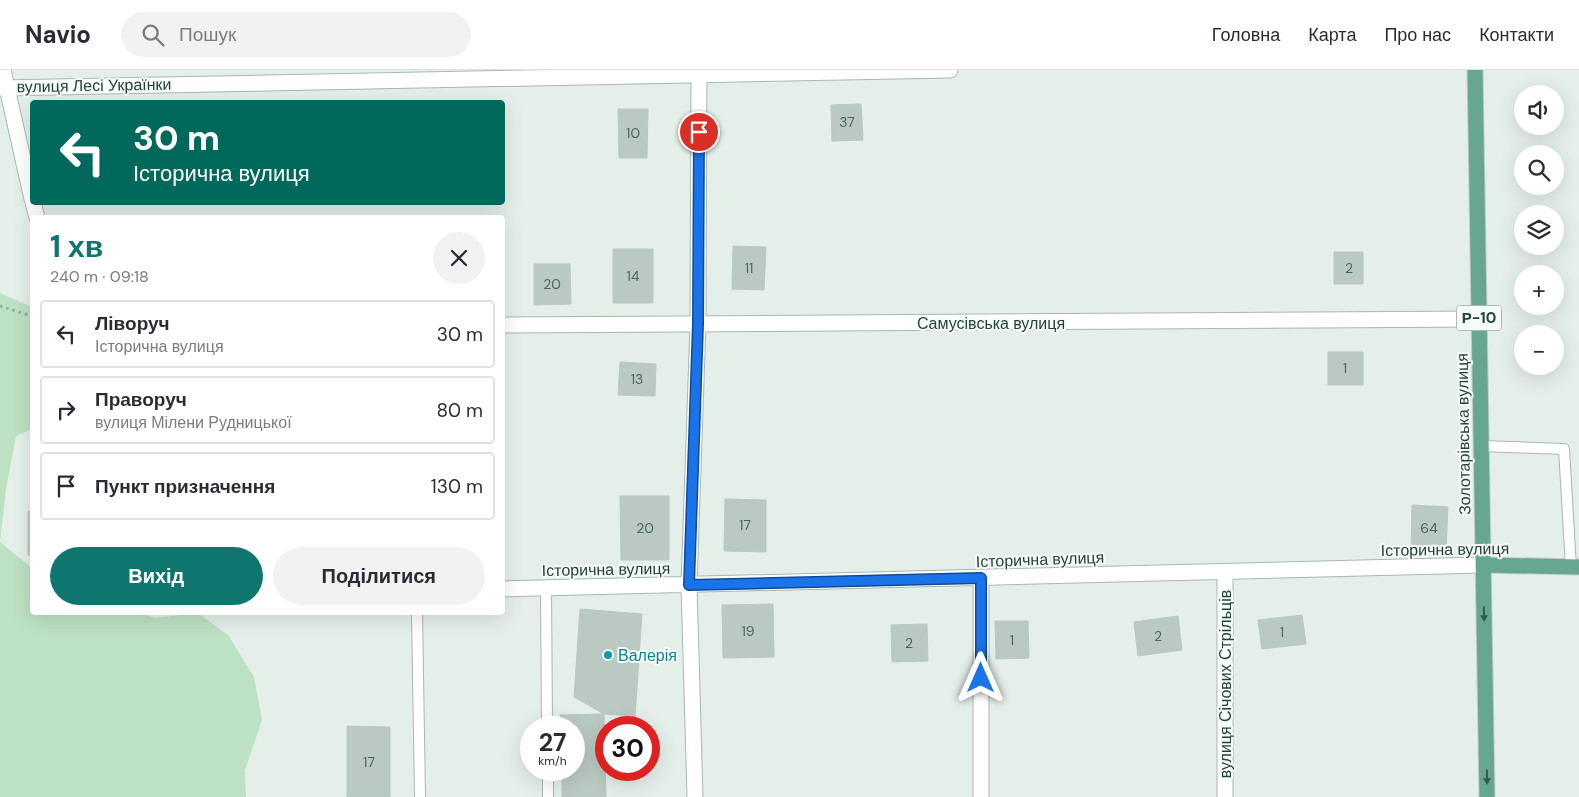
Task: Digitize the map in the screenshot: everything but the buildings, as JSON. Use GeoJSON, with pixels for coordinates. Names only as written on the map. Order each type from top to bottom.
{"type":"FeatureCollection","features":[{"type":"Feature","properties":{"kind":"main road","name":"Золотарівська вулиця"},"geometry":{"type":"LineString","coordinates":[[1475,70],[1487,797]]}},
{"type":"Feature","properties":{"kind":"main road","name":"Історична вулиця"},"geometry":{"type":"LineString","coordinates":[[1483,565],[1575,567]]}},
{"type":"Feature","properties":{"kind":"street"},"geometry":{"type":"LineString","coordinates":[[3,70],[3,87],[30,190]]}},
{"type":"Feature","properties":{"kind":"street","name":"вулиця Лесі Українки"},"geometry":{"type":"LineString","coordinates":[[3,87],[699,72],[950,70]]}},
{"type":"Feature","properties":{"kind":"street"},"geometry":{"type":"LineString","coordinates":[[695,797],[689,585],[698,324],[699,72]]}},
{"type":"Feature","properties":{"kind":"street","name":"Самусівська вулиця"},"geometry":{"type":"LineString","coordinates":[[505,325],[1479,320]]}},
{"type":"Feature","properties":{"kind":"street","name":"Історична вулиця"},"geometry":{"type":"LineString","coordinates":[[505,589],[1483,565]]}},
{"type":"Feature","properties":{"kind":"street","name":"вулиця Січових Стрільців"},"geometry":{"type":"LineString","coordinates":[[1225,572],[1225,797]]}},
{"type":"Feature","properties":{"kind":"street"},"geometry":{"type":"LineString","coordinates":[[981,578],[981,797]]}},
{"type":"Feature","properties":{"kind":"lane"},"geometry":{"type":"LineString","coordinates":[[1481,446],[1564,449],[1575,567]]}},
{"type":"Feature","properties":{"kind":"lane"},"geometry":{"type":"LineString","coordinates":[[546,588],[547,716]]}},
{"type":"Feature","properties":{"kind":"lane"},"geometry":{"type":"LineString","coordinates":[[417,615],[420,797]]}},
{"type":"Feature","properties":{"kind":"lane"},"geometry":{"type":"LineString","coordinates":[[548,781],[548,797]]}},
{"type":"Feature","properties":{"kind":"path"},"geometry":{"type":"LineString","coordinates":[[0,306],[30,315]]}},
{"type":"Feature","properties":{"kind":"green space"},"geometry":{"type":"Polygon","coordinates":[[[0,293],[30,306],[30,430],[16,436],[6,489],[0,542],[0,293]]]}},
{"type":"Feature","properties":{"kind":"green space"},"geometry":{"type":"Polygon","coordinates":[[[0,542],[30,566],[30,615],[146,615],[155,618],[201,615],[229,636],[254,677],[262,720],[245,770],[246,797],[0,797],[0,542]]]}},
{"type":"Feature","properties":{"kind":"place","name":"Валерія"},"geometry":{"type":"Point","coordinates":[608,655]}},
{"type":"Feature","properties":{"kind":"route"},"geometry":{"type":"LineString","coordinates":[[699,132],[698,324],[689,585],[981,578],[981,678]]}}]}
